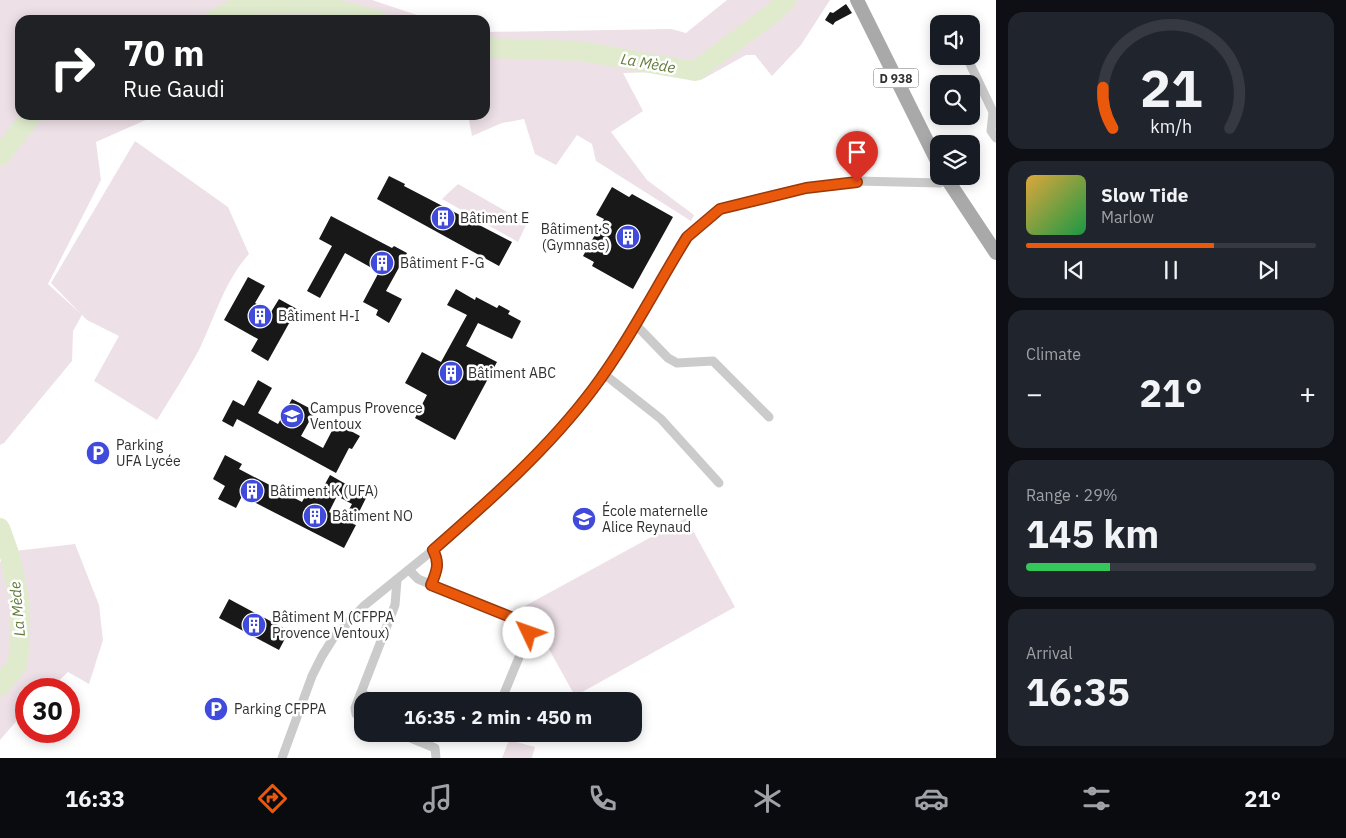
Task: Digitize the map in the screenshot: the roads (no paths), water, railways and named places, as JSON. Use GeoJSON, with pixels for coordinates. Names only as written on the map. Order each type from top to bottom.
{"type":"FeatureCollection","features":[{"type":"Feature","properties":{"kind":"main road","name":"D 938"},"geometry":{"type":"LineString","coordinates":[[857,0],[930,147]]}},
{"type":"Feature","properties":{"kind":"main road"},"geometry":{"type":"LineString","coordinates":[[951,185],[996,253]]}},
{"type":"Feature","properties":{"kind":"street"},"geometry":{"type":"LineString","coordinates":[[970,65],[993,112],[991,131],[996,138]]}},
{"type":"Feature","properties":{"kind":"street"},"geometry":{"type":"LineString","coordinates":[[282,758],[312,676],[322,656],[346,623],[365,605],[433,550],[530,461],[578,408],[604,374],[687,237],[720,209],[771,196],[832,184],[857,182],[930,183]]}},
{"type":"Feature","properties":{"kind":"street"},"geometry":{"type":"LineString","coordinates":[[635,324],[672,360],[686,363],[713,361],[769,417]]}},
{"type":"Feature","properties":{"kind":"street"},"geometry":{"type":"LineString","coordinates":[[604,374],[661,419],[719,483]]}},
{"type":"Feature","properties":{"kind":"street"},"geometry":{"type":"LineString","coordinates":[[431,585],[438,566],[433,550]]}},
{"type":"Feature","properties":{"kind":"street"},"geometry":{"type":"LineString","coordinates":[[409,570],[418,579],[526,624],[529,633],[505,692]]}},
{"type":"Feature","properties":{"kind":"street"},"geometry":{"type":"LineString","coordinates":[[361,692],[395,605],[397,580]]}},
{"type":"Feature","properties":{"kind":"street"},"geometry":{"type":"LineString","coordinates":[[420,742],[435,748],[436,758]]}},
{"type":"Feature","properties":{"kind":"waterway","name":"La Mède"},"geometry":{"type":"LineString","coordinates":[[490,48],[580,51],[695,71],[773,13],[787,0]]}},
{"type":"Feature","properties":{"kind":"waterway","name":"La Mède"},"geometry":{"type":"LineString","coordinates":[[223,15],[241,5],[317,4],[358,15]]}},
{"type":"Feature","properties":{"kind":"waterway","name":"La Mède"},"geometry":{"type":"LineString","coordinates":[[0,156],[28,120]]}},
{"type":"Feature","properties":{"kind":"waterway","name":"La Mède"},"geometry":{"type":"LineString","coordinates":[[0,528],[10,556],[19,600],[20,645],[17,665],[0,686]]}},
{"type":"Feature","properties":{"kind":"place","name":"Bâtiment E"},"geometry":{"type":"Point","coordinates":[443,218]}},
{"type":"Feature","properties":{"kind":"place","name":"Bâtiment S (Gymnase)"},"geometry":{"type":"Point","coordinates":[628,237]}},
{"type":"Feature","properties":{"kind":"place","name":"Bâtiment F-G"},"geometry":{"type":"Point","coordinates":[382,263]}},
{"type":"Feature","properties":{"kind":"place","name":"Bâtiment H-I"},"geometry":{"type":"Point","coordinates":[260,316]}},
{"type":"Feature","properties":{"kind":"place","name":"Bâtiment ABC"},"geometry":{"type":"Point","coordinates":[451,373]}},
{"type":"Feature","properties":{"kind":"place","name":"Campus Provence Ventoux"},"geometry":{"type":"Point","coordinates":[292,416]}},
{"type":"Feature","properties":{"kind":"place","name":"Parking UFA Lycée"},"geometry":{"type":"Point","coordinates":[98,453]}},
{"type":"Feature","properties":{"kind":"place","name":"Bâtiment K (UFA)"},"geometry":{"type":"Point","coordinates":[252,491]}},
{"type":"Feature","properties":{"kind":"place","name":"Bâtiment NO"},"geometry":{"type":"Point","coordinates":[315,516]}},
{"type":"Feature","properties":{"kind":"place","name":"École maternelle Alice Reynaud"},"geometry":{"type":"Point","coordinates":[584,519]}},
{"type":"Feature","properties":{"kind":"place","name":"Bâtiment M (CFPPA Provence Ventoux)"},"geometry":{"type":"Point","coordinates":[254,625]}},
{"type":"Feature","properties":{"kind":"place","name":"Parking CFPPA"},"geometry":{"type":"Point","coordinates":[216,709]}}]}
